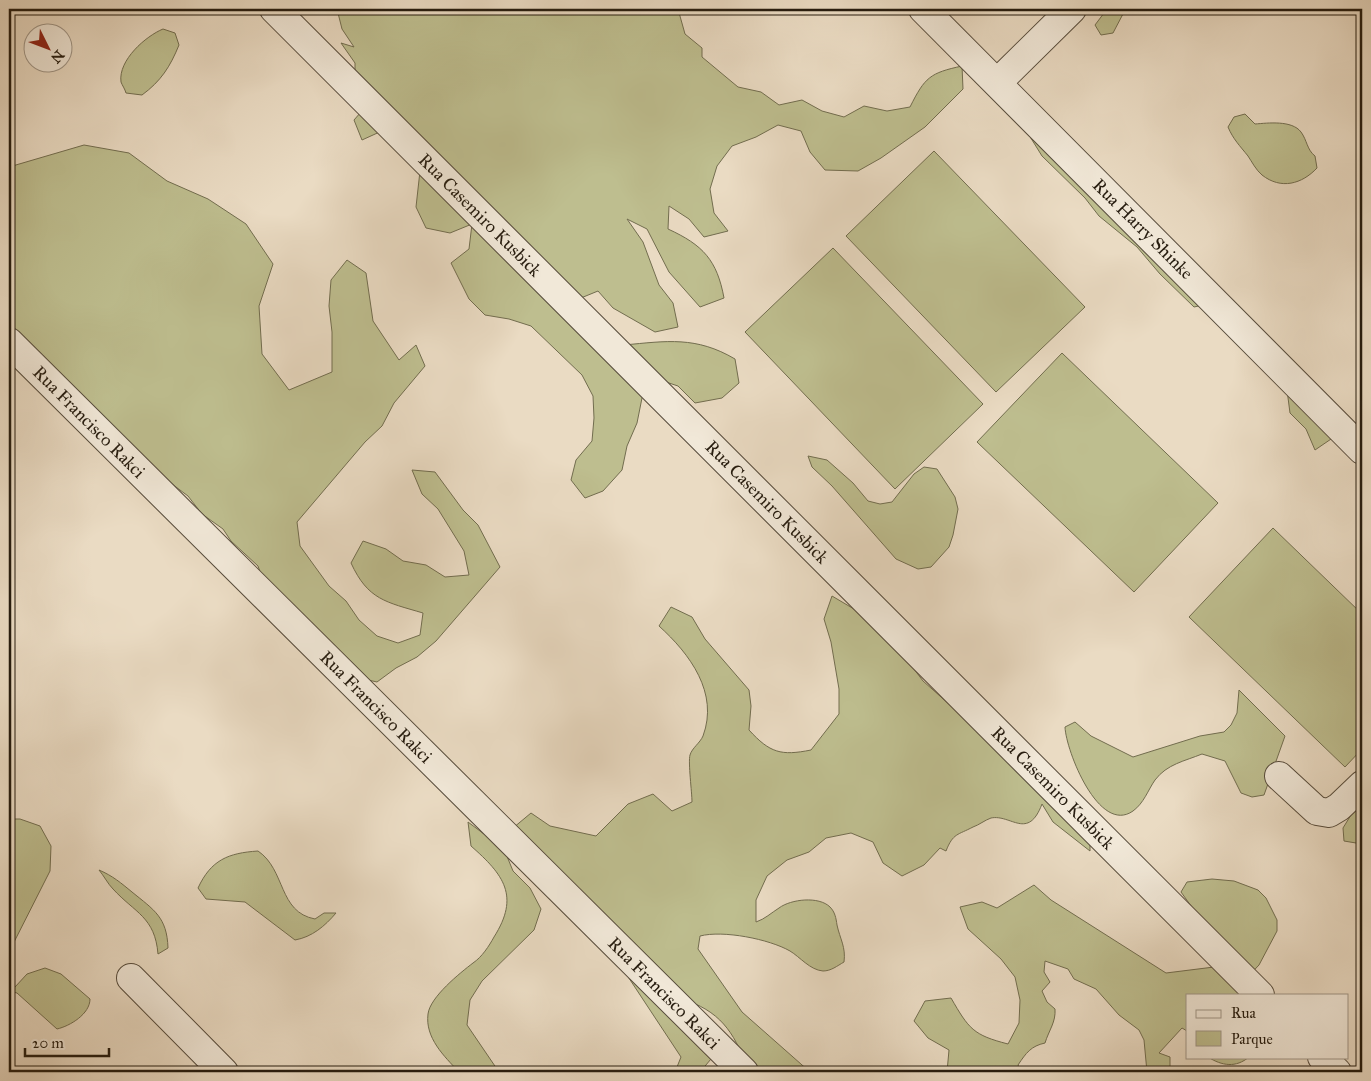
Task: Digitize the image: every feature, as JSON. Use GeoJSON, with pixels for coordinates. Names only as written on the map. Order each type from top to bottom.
{"type":"FeatureCollection","features":[{"type":"Feature","properties":{"kind":"street","name":"Rua Casemiro Kusbick"},"geometry":{"type":"LineString","coordinates":[[274,9],[1259,994]]}},
{"type":"Feature","properties":{"kind":"street","name":"Rua Harry Shinke"},"geometry":{"type":"LineString","coordinates":[[923,9],[998,82],[1362,450]]}},
{"type":"Feature","properties":{"kind":"street"},"geometry":{"type":"LineString","coordinates":[[998,82],[1072,9]]}},
{"type":"Feature","properties":{"kind":"street","name":"Rua Francisco Rakci"},"geometry":{"type":"LineString","coordinates":[[9,342],[744,1072]]}},
{"type":"Feature","properties":{"kind":"street"},"geometry":{"type":"LineString","coordinates":[[1279,776],[1317,810],[1329,813],[1339,807],[1362,784]]}},
{"type":"Feature","properties":{"kind":"street"},"geometry":{"type":"LineString","coordinates":[[131,978],[224,1072]]}},
{"type":"Feature","properties":{"kind":"street"},"geometry":{"type":"LineString","coordinates":[[1323,1058],[1337,1072]]}},
{"type":"Feature","properties":{"kind":"green space"},"geometry":{"type":"Polygon","coordinates":[[[337,9],[678,9],[685,34],[702,48],[702,57],[738,87],[761,92],[779,105],[802,100],[822,111],[844,117],[864,106],[887,111],[910,107],[920,89],[935,74],[962,66],[963,89],[925,127],[881,158],[858,171],[825,170],[810,152],[801,131],[778,125],[756,137],[732,146],[717,166],[710,189],[714,213],[728,231],[704,237],[689,219],[669,206],[668,229],[691,241],[706,255],[717,273],[724,298],[700,307],[669,272],[647,229],[627,219],[643,242],[659,285],[673,303],[678,327],[655,332],[613,308],[598,291],[576,300],[624,345],[654,342],[694,343],[735,359],[739,383],[722,398],[695,403],[678,386],[654,378],[642,398],[637,423],[627,446],[622,470],[603,491],[585,498],[571,480],[576,460],[592,441],[593,396],[582,375],[531,326],[509,319],[485,315],[469,299],[451,263],[469,249],[472,224],[450,233],[426,228],[416,207],[421,162],[384,130],[362,140],[354,120],[368,104],[355,86],[355,63],[341,43],[354,47],[342,29],[337,9]]]}},
{"type":"Feature","properties":{"kind":"green space"},"geometry":{"type":"Polygon","coordinates":[[[1107,9],[1129,9],[1124,12],[1113,33],[1101,35],[1095,25],[1107,9]]]}},
{"type":"Feature","properties":{"kind":"green space"},"geometry":{"type":"Polygon","coordinates":[[[163,29],[175,33],[179,45],[168,67],[160,79],[142,95],[126,93],[121,82],[121,74],[128,57],[141,43],[163,29]]]}},
{"type":"Feature","properties":{"kind":"green space"},"geometry":{"type":"Polygon","coordinates":[[[1245,114],[1255,124],[1280,123],[1297,128],[1305,138],[1310,151],[1315,156],[1317,168],[1305,178],[1284,184],[1269,180],[1262,175],[1234,139],[1228,127],[1234,117],[1245,114]]]}},
{"type":"Feature","properties":{"kind":"green space"},"geometry":{"type":"Polygon","coordinates":[[[1024,127],[1203,305],[1194,307],[1160,274],[1137,247],[1099,216],[1085,198],[1042,156],[1024,127]]]}},
{"type":"Feature","properties":{"kind":"green space"},"geometry":{"type":"Polygon","coordinates":[[[84,145],[129,153],[167,181],[208,199],[246,224],[273,264],[259,306],[262,354],[289,390],[332,372],[332,332],[329,306],[331,280],[347,260],[366,273],[373,321],[399,360],[416,345],[425,366],[394,403],[382,426],[365,442],[297,522],[300,546],[329,586],[346,601],[359,620],[377,636],[398,643],[420,635],[423,613],[388,602],[371,592],[357,575],[351,563],[363,541],[386,549],[403,561],[426,565],[445,577],[469,575],[464,551],[438,509],[422,494],[412,470],[435,472],[463,510],[478,525],[500,567],[436,641],[417,657],[396,668],[377,682],[355,677],[263,580],[258,566],[231,541],[223,529],[202,514],[188,496],[168,481],[130,445],[80,393],[9,360],[9,167],[84,145]]]}},
{"type":"Feature","properties":{"kind":"green space"},"geometry":{"type":"Polygon","coordinates":[[[934,151],[1085,307],[996,392],[846,236],[934,151]]]}},
{"type":"Feature","properties":{"kind":"green space"},"geometry":{"type":"Polygon","coordinates":[[[833,248],[983,404],[895,489],[745,332],[833,248]]]}},
{"type":"Feature","properties":{"kind":"green space"},"geometry":{"type":"Polygon","coordinates":[[[1062,353],[1218,503],[1134,592],[977,442],[1062,353]]]}},
{"type":"Feature","properties":{"kind":"green space"},"geometry":{"type":"Polygon","coordinates":[[[1287,390],[1334,437],[1315,450],[1306,429],[1290,413],[1287,390]]]}},
{"type":"Feature","properties":{"kind":"green space"},"geometry":{"type":"Polygon","coordinates":[[[808,456],[827,460],[853,483],[868,501],[880,504],[892,502],[914,474],[924,467],[937,469],[955,497],[958,509],[949,547],[931,567],[918,569],[896,559],[832,486],[812,467],[808,456]]]}},
{"type":"Feature","properties":{"kind":"green space"},"geometry":{"type":"Polygon","coordinates":[[[1273,528],[1362,614],[1362,749],[1345,767],[1189,617],[1273,528]]]}},
{"type":"Feature","properties":{"kind":"green space"},"geometry":{"type":"Polygon","coordinates":[[[832,596],[881,625],[923,681],[1090,829],[1090,851],[1053,822],[1042,804],[1037,815],[1025,824],[991,818],[960,833],[951,841],[946,851],[940,848],[924,865],[902,876],[883,863],[873,842],[851,833],[826,838],[809,852],[787,860],[767,876],[756,900],[756,922],[790,902],[819,901],[830,907],[835,915],[843,947],[844,962],[829,970],[818,970],[781,947],[758,939],[733,935],[710,934],[700,936],[698,949],[742,1012],[810,1072],[749,1072],[739,1048],[727,1028],[711,1013],[688,1001],[711,1059],[700,1072],[675,1072],[681,1057],[615,957],[513,828],[531,813],[550,826],[596,836],[628,804],[653,794],[672,811],[692,802],[690,755],[703,736],[707,720],[707,705],[699,675],[681,649],[659,626],[671,607],[692,617],[705,639],[749,690],[751,706],[749,730],[756,738],[777,751],[792,753],[811,750],[839,714],[839,689],[831,642],[824,619],[832,596]]]}},
{"type":"Feature","properties":{"kind":"green space"},"geometry":{"type":"Polygon","coordinates":[[[1239,690],[1285,736],[1264,795],[1252,797],[1241,793],[1225,761],[1202,754],[1165,770],[1155,780],[1137,808],[1120,815],[1108,811],[1097,801],[1087,787],[1071,754],[1065,727],[1075,722],[1091,736],[1133,757],[1200,736],[1224,732],[1231,725],[1237,713],[1239,690]]]}},
{"type":"Feature","properties":{"kind":"green space"},"geometry":{"type":"Polygon","coordinates":[[[1362,809],[1362,844],[1344,841],[1343,828],[1354,810],[1362,809]]]}},
{"type":"Feature","properties":{"kind":"green space"},"geometry":{"type":"Polygon","coordinates":[[[9,819],[20,819],[40,826],[51,846],[50,871],[9,952],[9,819]]]}},
{"type":"Feature","properties":{"kind":"green space"},"geometry":{"type":"Polygon","coordinates":[[[468,822],[504,849],[513,871],[530,888],[541,909],[534,930],[482,981],[470,1000],[467,1025],[499,1072],[459,1072],[437,1046],[429,1031],[428,1023],[428,1014],[434,1000],[446,986],[485,951],[502,923],[506,910],[507,898],[505,887],[492,867],[471,846],[468,822]]]}},
{"type":"Feature","properties":{"kind":"green space"},"geometry":{"type":"Polygon","coordinates":[[[258,851],[274,869],[294,908],[303,915],[315,919],[324,913],[336,913],[318,930],[295,940],[245,902],[206,899],[198,888],[203,878],[215,865],[229,856],[258,851]]]}},
{"type":"Feature","properties":{"kind":"green space"},"geometry":{"type":"Polygon","coordinates":[[[99,870],[109,875],[153,909],[162,921],[168,948],[158,954],[153,932],[148,924],[109,885],[99,870]]]}},
{"type":"Feature","properties":{"kind":"green space"},"geometry":{"type":"Polygon","coordinates":[[[1212,879],[1234,881],[1258,890],[1266,898],[1277,920],[1277,931],[1259,965],[1241,984],[1240,994],[1186,994],[1186,1030],[1182,1028],[1159,1053],[1170,1057],[1170,1072],[1147,1072],[1144,1040],[1139,1030],[1119,1015],[1096,989],[1074,979],[1068,969],[1045,961],[1044,972],[1050,982],[1042,991],[1047,1002],[1055,1009],[1054,1018],[1045,1043],[1029,1051],[1018,1065],[1021,1072],[947,1072],[949,1050],[928,1038],[914,1021],[925,1001],[951,998],[968,1024],[979,1034],[1008,1044],[1019,1023],[1020,1000],[1015,977],[1001,959],[968,929],[960,907],[982,902],[997,908],[1034,885],[1051,900],[1166,973],[1214,967],[1199,917],[1181,892],[1187,882],[1212,879]]]}},
{"type":"Feature","properties":{"kind":"green space"},"geometry":{"type":"Polygon","coordinates":[[[45,968],[61,974],[90,999],[87,1010],[83,1014],[68,1025],[57,1029],[17,993],[9,991],[9,978],[15,987],[27,974],[45,968]]]}},
{"type":"Feature","properties":{"kind":"green space"},"geometry":{"type":"Polygon","coordinates":[[[1210,1058],[1248,1058],[1234,1064],[1218,1062],[1210,1058]]]}}]}
